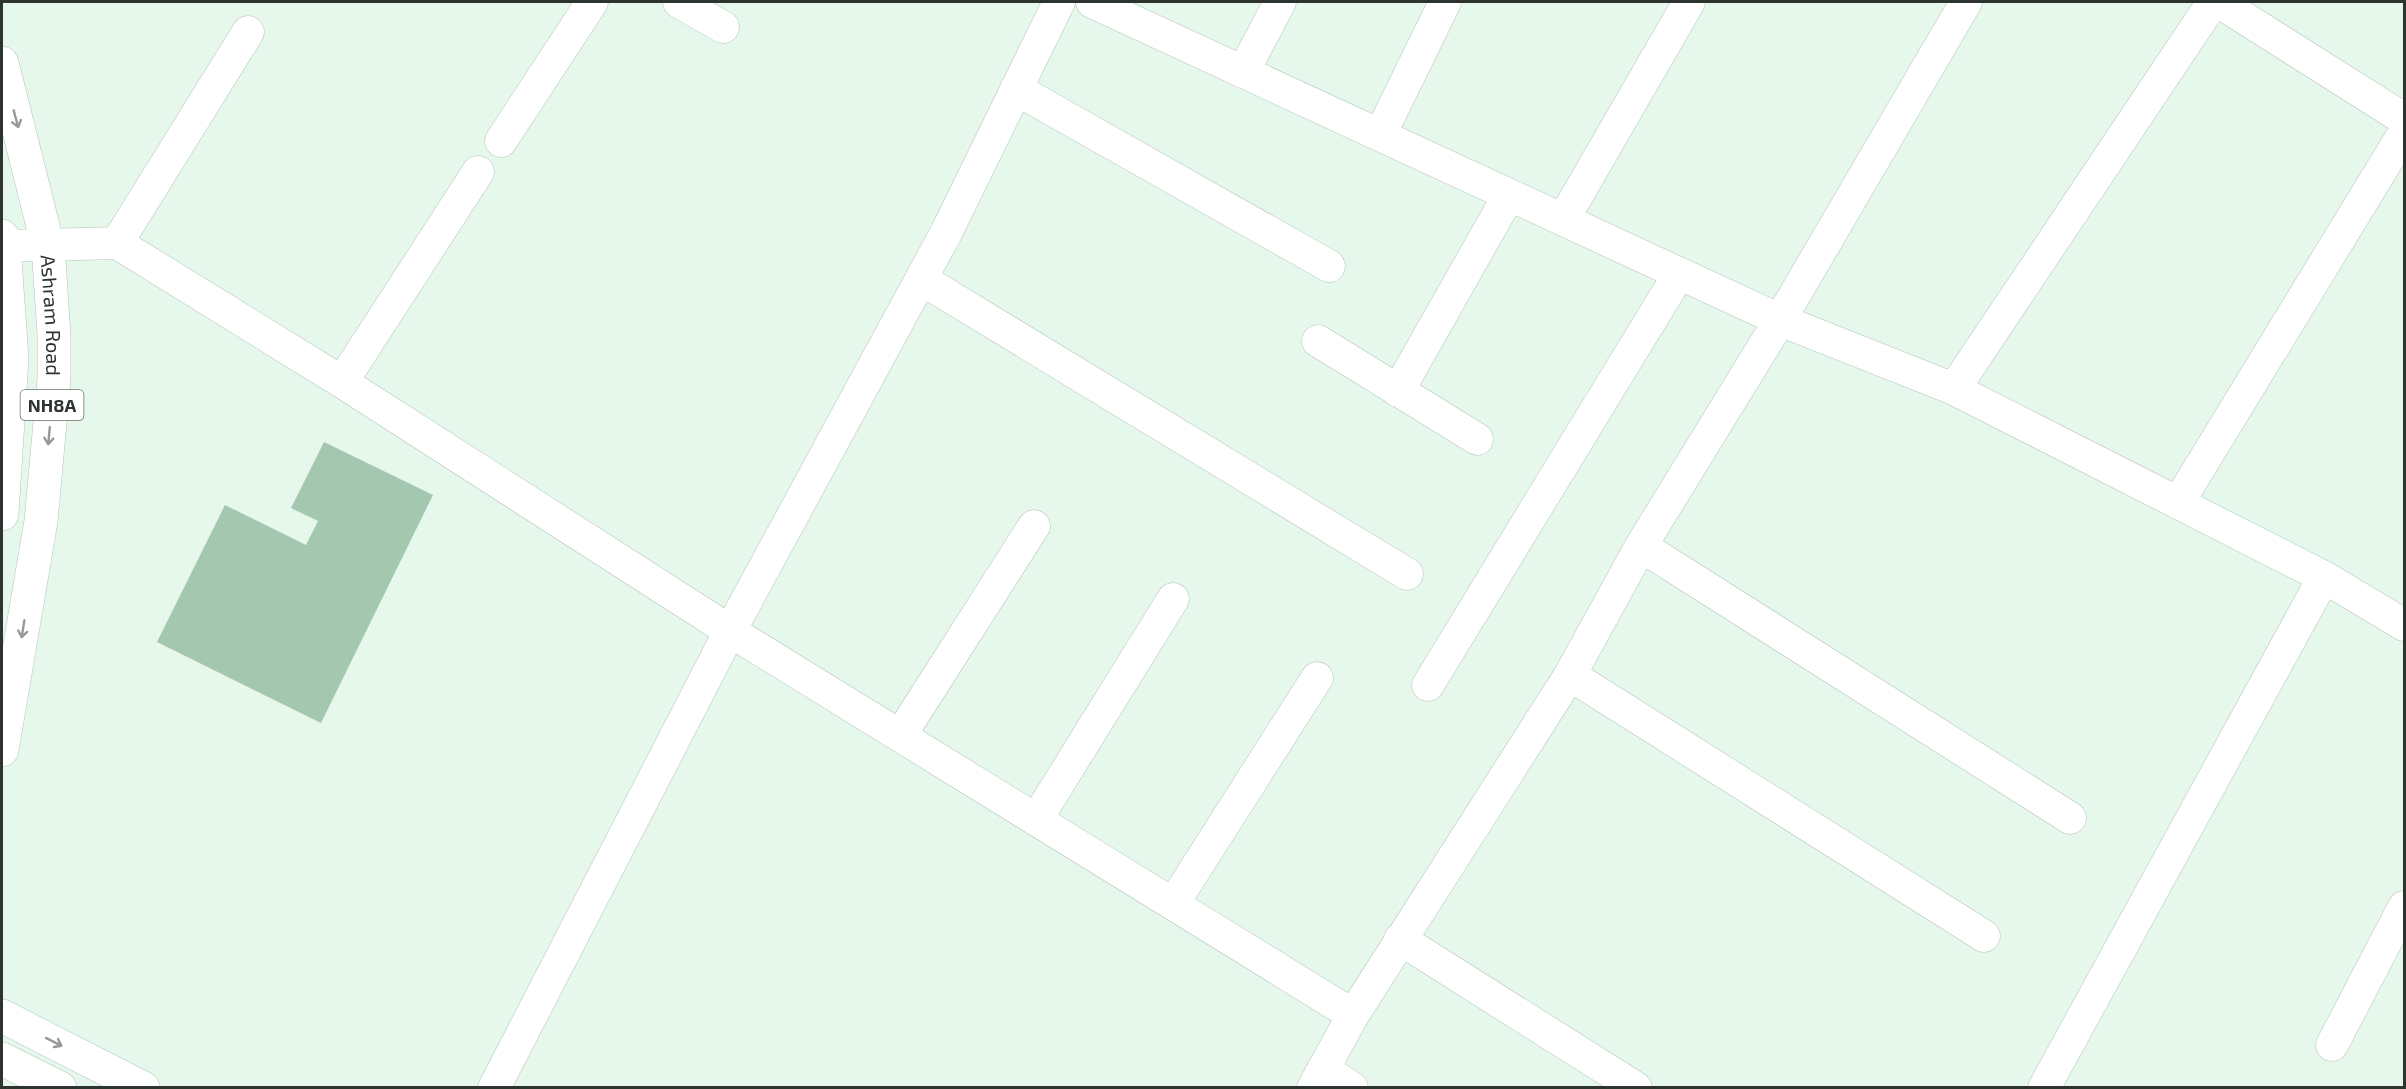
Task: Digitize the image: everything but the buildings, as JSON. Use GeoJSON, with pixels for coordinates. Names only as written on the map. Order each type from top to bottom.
{"type":"FeatureCollection","features":[{"type":"Feature","properties":{"kind":"main road","name":"Ashram Road"},"geometry":{"type":"LineString","coordinates":[[2,63],[48,246],[54,335],[54,380],[43,498],[2,750]]}},
{"type":"Feature","properties":{"kind":"main road","name":"Ashram Road"},"geometry":{"type":"LineString","coordinates":[[2,514],[12,358],[3,241]]}},
{"type":"Feature","properties":{"kind":"main road"},"geometry":{"type":"LineString","coordinates":[[2,1016],[143,1088]]}},
{"type":"Feature","properties":{"kind":"main road"},"geometry":{"type":"LineString","coordinates":[[2,1059],[60,1088]]}},
{"type":"Feature","properties":{"kind":"street"},"geometry":{"type":"LineString","coordinates":[[501,141],[592,2]]}},
{"type":"Feature","properties":{"kind":"street"},"geometry":{"type":"LineString","coordinates":[[679,2],[723,27]]}},
{"type":"Feature","properties":{"kind":"street"},"geometry":{"type":"LineString","coordinates":[[494,1088],[730,631],[946,233],[1059,2]]}},
{"type":"Feature","properties":{"kind":"street"},"geometry":{"type":"LineString","coordinates":[[1092,2],[1780,320],[1954,389],[2324,577],[2404,625]]}},
{"type":"Feature","properties":{"kind":"street"},"geometry":{"type":"LineString","coordinates":[[1244,72],[1280,2]]}},
{"type":"Feature","properties":{"kind":"street"},"geometry":{"type":"LineString","coordinates":[[1380,135],[1445,2]]}},
{"type":"Feature","properties":{"kind":"street"},"geometry":{"type":"LineString","coordinates":[[1563,220],[1689,2]]}},
{"type":"Feature","properties":{"kind":"street"},"geometry":{"type":"LineString","coordinates":[[1352,1088],[1318,1078],[1353,1015],[1400,939],[1570,675],[1641,546],[1780,320],[1966,2]]}},
{"type":"Feature","properties":{"kind":"street"},"geometry":{"type":"LineString","coordinates":[[1954,389],[2213,2]]}},
{"type":"Feature","properties":{"kind":"street"},"geometry":{"type":"LineString","coordinates":[[2219,2],[2404,119]]}},
{"type":"Feature","properties":{"kind":"street"},"geometry":{"type":"LineString","coordinates":[[117,243],[248,32]]}},
{"type":"Feature","properties":{"kind":"street"},"geometry":{"type":"LineString","coordinates":[[1016,89],[1329,266]]}},
{"type":"Feature","properties":{"kind":"street"},"geometry":{"type":"LineString","coordinates":[[2178,503],[2404,133]]}},
{"type":"Feature","properties":{"kind":"street"},"geometry":{"type":"LineString","coordinates":[[342,382],[478,172]]}},
{"type":"Feature","properties":{"kind":"street"},"geometry":{"type":"LineString","coordinates":[[1398,390],[1509,195]]}},
{"type":"Feature","properties":{"kind":"street"},"geometry":{"type":"LineString","coordinates":[[3,241],[48,246],[117,243],[342,382],[730,631],[1353,1015]]}},
{"type":"Feature","properties":{"kind":"street"},"geometry":{"type":"LineString","coordinates":[[1428,685],[1679,274]]}},
{"type":"Feature","properties":{"kind":"street"},"geometry":{"type":"LineString","coordinates":[[921,279],[1407,574]]}},
{"type":"Feature","properties":{"kind":"street"},"geometry":{"type":"LineString","coordinates":[[1318,341],[1477,439]]}},
{"type":"Feature","properties":{"kind":"street"},"geometry":{"type":"LineString","coordinates":[[900,736],[1034,526]]}},
{"type":"Feature","properties":{"kind":"street"},"geometry":{"type":"LineString","coordinates":[[1641,546],[2070,818]]}},
{"type":"Feature","properties":{"kind":"street"},"geometry":{"type":"LineString","coordinates":[[2044,1088],[2324,577]]}},
{"type":"Feature","properties":{"kind":"street"},"geometry":{"type":"LineString","coordinates":[[1036,820],[1173,599]]}},
{"type":"Feature","properties":{"kind":"street"},"geometry":{"type":"LineString","coordinates":[[1570,675],[1984,936]]}},
{"type":"Feature","properties":{"kind":"street"},"geometry":{"type":"LineString","coordinates":[[1173,904],[1317,678]]}},
{"type":"Feature","properties":{"kind":"street"},"geometry":{"type":"LineString","coordinates":[[2332,1045],[2404,907]]}},
{"type":"Feature","properties":{"kind":"street"},"geometry":{"type":"LineString","coordinates":[[1400,939],[1636,1088]]}}]}
